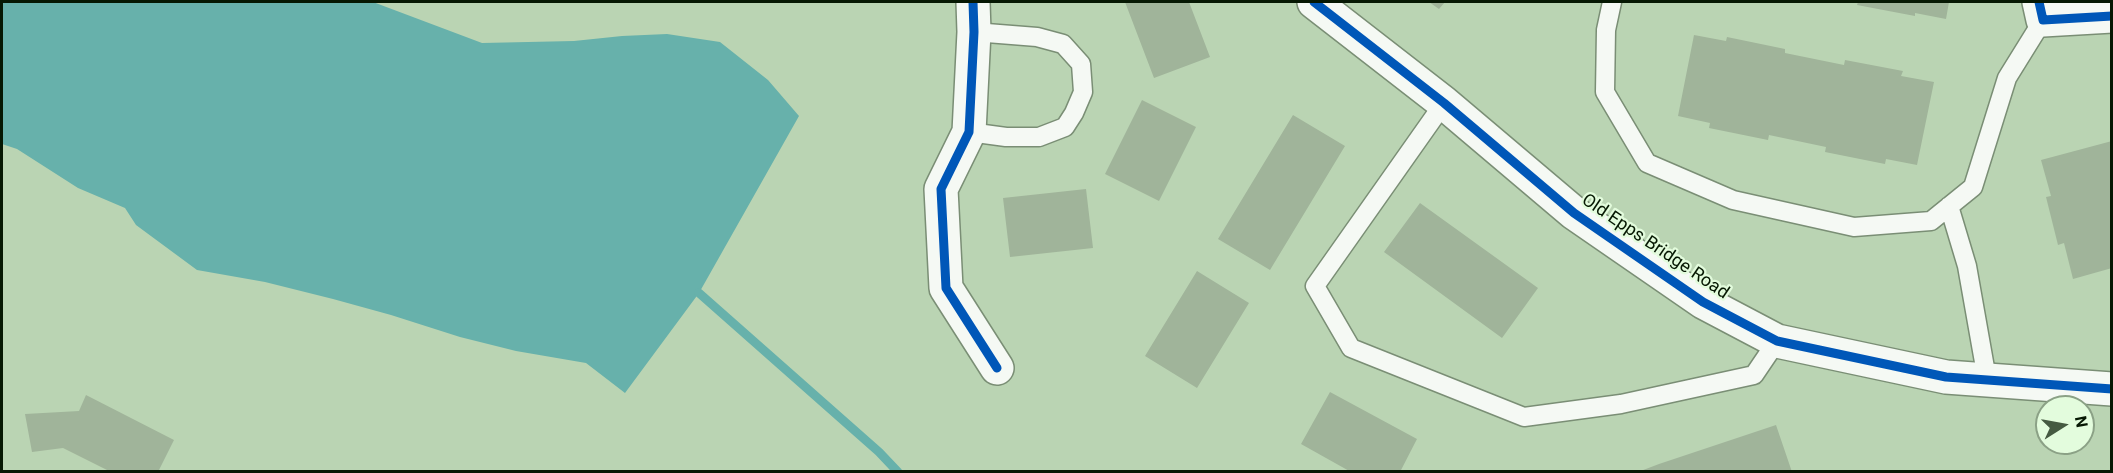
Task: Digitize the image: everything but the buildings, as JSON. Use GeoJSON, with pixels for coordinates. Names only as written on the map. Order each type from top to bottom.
{"type":"FeatureCollection","features":[{"type":"Feature","properties":{"kind":"street","name":"Old Epps Bridge Road"},"geometry":{"type":"LineString","coordinates":[[1314,2],[1444,103],[1574,213],[1703,302],[1777,341],[1946,376],[2112,389]]}},
{"type":"Feature","properties":{"kind":"street"},"geometry":{"type":"LineString","coordinates":[[2041,11],[2112,16]]}},
{"type":"Feature","properties":{"kind":"street"},"geometry":{"type":"LineString","coordinates":[[974,17],[969,132],[941,189],[946,288],[997,368]]}},
{"type":"Feature","properties":{"kind":"lane"},"geometry":{"type":"LineString","coordinates":[[1612,2],[1606,30],[1605,92],[1647,162],[1733,200],[1854,227],[1930,221],[1973,187],[2007,78],[2041,11]]}},
{"type":"Feature","properties":{"kind":"lane"},"geometry":{"type":"LineString","coordinates":[[969,132],[1012,138],[1039,137],[1065,127],[1083,92],[1081,64],[1063,44],[974,17]]}},
{"type":"Feature","properties":{"kind":"lane"},"geometry":{"type":"LineString","coordinates":[[1444,103],[1315,286],[1351,348],[1524,417],[1621,404],[1754,375],[1777,341]]}},
{"type":"Feature","properties":{"kind":"lane"},"geometry":{"type":"LineString","coordinates":[[1949,206],[1967,266],[1988,379]]}},
{"type":"Feature","properties":{"kind":"water"},"geometry":{"type":"Polygon","coordinates":[[[2,2],[373,2],[482,43],[574,41],[667,34],[720,42],[768,80],[799,116],[699,293],[625,393],[586,363],[516,351],[460,337],[333,299],[265,282],[197,270],[136,225],[125,208],[78,188],[17,149],[2,144],[2,2]]]}},
{"type":"Feature","properties":{"kind":"waterway"},"geometry":{"type":"LineString","coordinates":[[699,293],[879,452],[898,472]]}},
{"type":"Feature","properties":{"kind":"cycle path"},"geometry":{"type":"LineString","coordinates":[[973,2],[974,32],[969,132],[941,189],[946,288],[997,368]]}},
{"type":"Feature","properties":{"kind":"cycle path"},"geometry":{"type":"LineString","coordinates":[[1314,2],[1444,103],[1574,213],[1703,302],[1777,341],[1946,377],[2112,389]]}},
{"type":"Feature","properties":{"kind":"cycle path"},"geometry":{"type":"LineString","coordinates":[[2039,2],[2043,20],[2112,16]]}}]}
